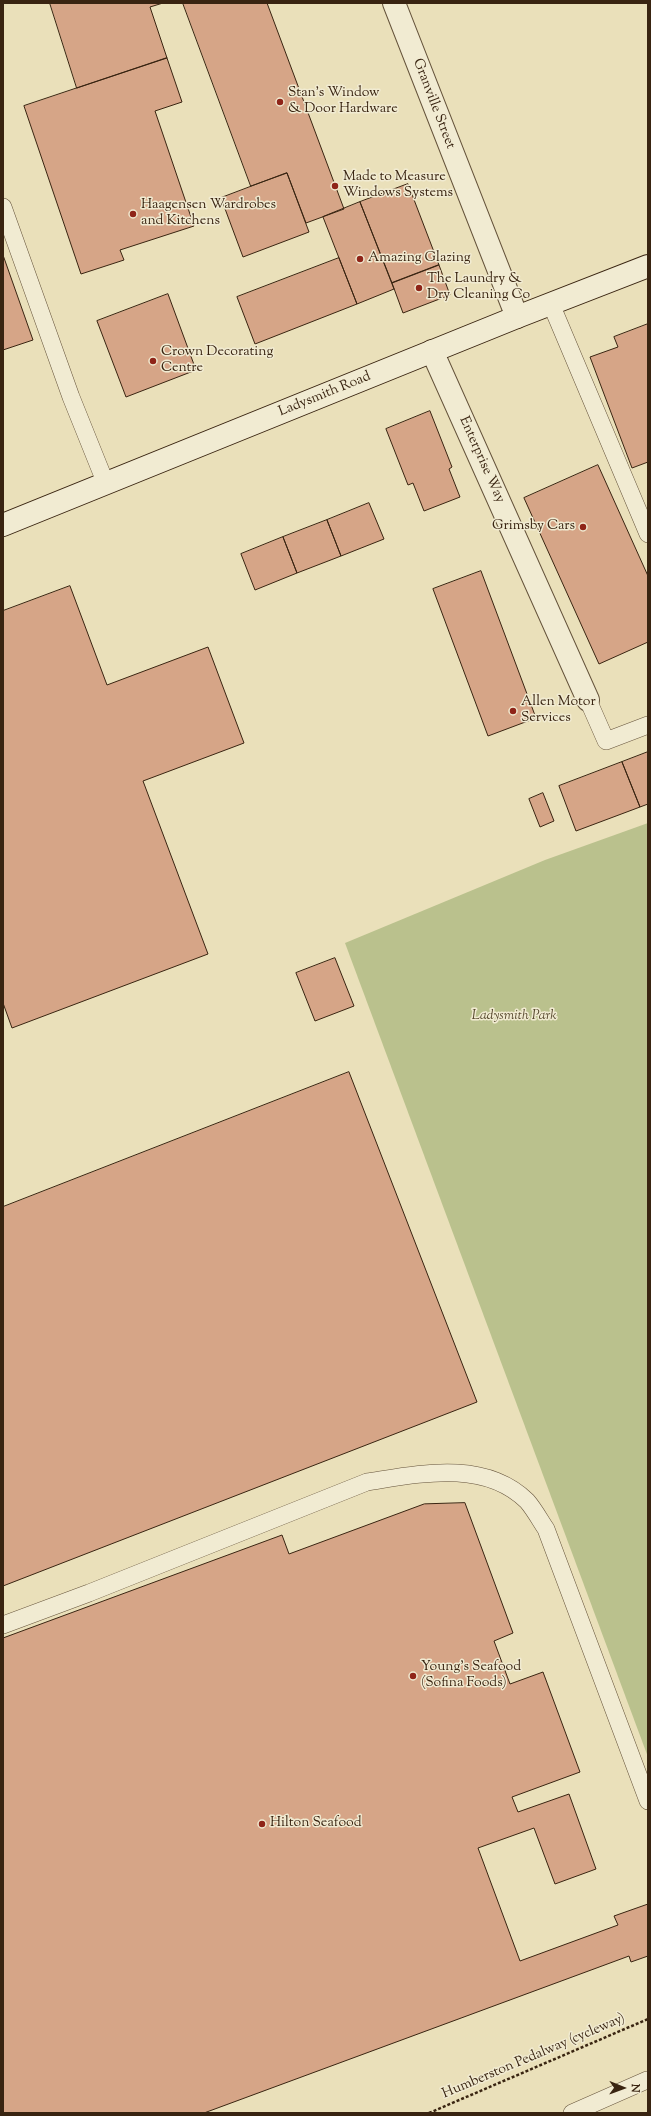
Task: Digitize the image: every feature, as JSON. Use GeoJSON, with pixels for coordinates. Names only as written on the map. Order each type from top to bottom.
{"type":"FeatureCollection","features":[{"type":"Feature","properties":{"kind":"street","name":"Granville Street"},"geometry":{"type":"LineString","coordinates":[[394,3],[517,317]]}},
{"type":"Feature","properties":{"kind":"street","name":"Ladysmith Road"},"geometry":{"type":"LineString","coordinates":[[3,525],[432,351],[648,266]]}},
{"type":"Feature","properties":{"kind":"street","name":"Enterprise Way"},"geometry":{"type":"LineString","coordinates":[[432,351],[588,700]]}},
{"type":"Feature","properties":{"kind":"lane"},"geometry":{"type":"LineString","coordinates":[[3,207],[71,397],[106,484]]}},
{"type":"Feature","properties":{"kind":"lane"},"geometry":{"type":"LineString","coordinates":[[550,304],[648,534]]}},
{"type":"Feature","properties":{"kind":"lane"},"geometry":{"type":"LineString","coordinates":[[588,700],[606,741],[648,725]]}},
{"type":"Feature","properties":{"kind":"lane"},"geometry":{"type":"LineString","coordinates":[[3,1625],[89,1593],[366,1482],[409,1475],[445,1473],[482,1476],[505,1485],[527,1502],[546,1529],[648,1801]]}},
{"type":"Feature","properties":{"kind":"lane"},"geometry":{"type":"LineString","coordinates":[[572,2113],[647,2080]]}},
{"type":"Feature","properties":{"kind":"path","name":"Humberston Pedalway (cycleway)"},"geometry":{"type":"LineString","coordinates":[[429,2113],[648,2019]]}},
{"type":"Feature","properties":{"kind":"green space","name":"Ladysmith Park"},"geometry":{"type":"Polygon","coordinates":[[[648,823],[648,1757],[345,943],[545,860],[648,823]]]}},
{"type":"Feature","properties":{"kind":"building"},"geometry":{"type":"Polygon","coordinates":[[[50,3],[163,3],[150,7],[167,58],[77,88],[50,3]]]}},
{"type":"Feature","properties":{"kind":"building"},"geometry":{"type":"Polygon","coordinates":[[[183,3],[267,3],[344,209],[306,223],[287,173],[251,186],[183,3]]]}},
{"type":"Feature","properties":{"kind":"building"},"geometry":{"type":"Polygon","coordinates":[[[167,58],[182,102],[155,111],[194,226],[120,250],[124,260],[81,274],[24,106],[167,58]]]}},
{"type":"Feature","properties":{"kind":"building"},"geometry":{"type":"Polygon","coordinates":[[[287,173],[309,232],[243,257],[221,198],[287,173]]]}},
{"type":"Feature","properties":{"kind":"building"},"geometry":{"type":"Polygon","coordinates":[[[408,184],[439,265],[392,283],[360,202],[408,184]]]}},
{"type":"Feature","properties":{"kind":"building"},"geometry":{"type":"Polygon","coordinates":[[[360,202],[394,289],[357,304],[323,217],[360,202]]]}},
{"type":"Feature","properties":{"kind":"building"},"geometry":{"type":"Polygon","coordinates":[[[3,255],[33,340],[3,350],[3,255]]]}},
{"type":"Feature","properties":{"kind":"building"},"geometry":{"type":"Polygon","coordinates":[[[339,258],[357,304],[255,344],[237,297],[339,258]]]}},
{"type":"Feature","properties":{"kind":"building"},"geometry":{"type":"Polygon","coordinates":[[[439,265],[450,295],[403,313],[392,283],[439,265]]]}},
{"type":"Feature","properties":{"kind":"building"},"geometry":{"type":"Polygon","coordinates":[[[168,294],[196,370],[126,397],[97,321],[168,294]]]}},
{"type":"Feature","properties":{"kind":"building"},"geometry":{"type":"Polygon","coordinates":[[[648,324],[648,462],[632,468],[590,357],[618,347],[614,337],[648,324]]]}},
{"type":"Feature","properties":{"kind":"building"},"geometry":{"type":"Polygon","coordinates":[[[430,411],[452,467],[449,469],[460,497],[424,511],[413,483],[408,485],[386,429],[430,411]]]}},
{"type":"Feature","properties":{"kind":"building"},"geometry":{"type":"Polygon","coordinates":[[[598,465],[648,576],[648,642],[599,664],[524,498],[598,465]]]}},
{"type":"Feature","properties":{"kind":"building"},"geometry":{"type":"Polygon","coordinates":[[[369,503],[384,539],[341,556],[327,520],[369,503]]]}},
{"type":"Feature","properties":{"kind":"building"},"geometry":{"type":"Polygon","coordinates":[[[327,520],[341,556],[297,573],[283,537],[327,520]]]}},
{"type":"Feature","properties":{"kind":"building"},"geometry":{"type":"Polygon","coordinates":[[[283,537],[297,573],[255,590],[241,554],[283,537]]]}},
{"type":"Feature","properties":{"kind":"building"},"geometry":{"type":"Polygon","coordinates":[[[481,571],[536,718],[488,736],[433,589],[481,571]]]}},
{"type":"Feature","properties":{"kind":"building"},"geometry":{"type":"Polygon","coordinates":[[[70,586],[107,685],[208,647],[244,743],[143,781],[208,954],[12,1028],[3,1003],[3,611],[70,586]]]}},
{"type":"Feature","properties":{"kind":"building"},"geometry":{"type":"Polygon","coordinates":[[[648,752],[648,804],[640,807],[622,762],[648,752]]]}},
{"type":"Feature","properties":{"kind":"building"},"geometry":{"type":"Polygon","coordinates":[[[622,762],[640,807],[576,831],[559,786],[622,762]]]}},
{"type":"Feature","properties":{"kind":"building"},"geometry":{"type":"Polygon","coordinates":[[[543,793],[554,821],[540,827],[529,799],[543,793]]]}},
{"type":"Feature","properties":{"kind":"building"},"geometry":{"type":"Polygon","coordinates":[[[335,958],[354,1006],[315,1021],[296,973],[335,958]]]}},
{"type":"Feature","properties":{"kind":"building"},"geometry":{"type":"Polygon","coordinates":[[[349,1072],[477,1402],[3,1586],[3,1207],[349,1072]]]}},
{"type":"Feature","properties":{"kind":"building"},"geometry":{"type":"Polygon","coordinates":[[[465,1503],[513,1633],[494,1641],[510,1684],[543,1672],[580,1772],[512,1797],[518,1812],[569,1794],[596,1869],[555,1884],[534,1828],[478,1848],[520,1961],[618,1925],[614,1916],[648,1904],[648,1956],[631,1962],[629,1956],[204,2113],[3,2113],[3,1638],[282,1535],[289,1554],[424,1504],[465,1503]]]}},
{"type":"Feature","properties":{"kind":"place","name":"Stan's Window & Door Hardware"},"geometry":{"type":"Point","coordinates":[280,102]}},
{"type":"Feature","properties":{"kind":"place","name":"Made to Measure Windows Systems"},"geometry":{"type":"Point","coordinates":[335,186]}},
{"type":"Feature","properties":{"kind":"place","name":"Haagensen Wardrobes and Kitchens"},"geometry":{"type":"Point","coordinates":[133,214]}},
{"type":"Feature","properties":{"kind":"place","name":"Amazing Glazing"},"geometry":{"type":"Point","coordinates":[360,259]}},
{"type":"Feature","properties":{"kind":"place","name":"The Laundry & Dry Cleaning Co"},"geometry":{"type":"Point","coordinates":[419,288]}},
{"type":"Feature","properties":{"kind":"place","name":"Crown Decorating Centre"},"geometry":{"type":"Point","coordinates":[153,361]}},
{"type":"Feature","properties":{"kind":"place","name":"Grimsby Cars"},"geometry":{"type":"Point","coordinates":[583,527]}},
{"type":"Feature","properties":{"kind":"place","name":"Allen Motor Services"},"geometry":{"type":"Point","coordinates":[513,711]}},
{"type":"Feature","properties":{"kind":"place","name":"Young's Seafood (Sofina Foods)"},"geometry":{"type":"Point","coordinates":[413,1676]}},
{"type":"Feature","properties":{"kind":"place","name":"Hilton Seafood"},"geometry":{"type":"Point","coordinates":[262,1824]}}]}
